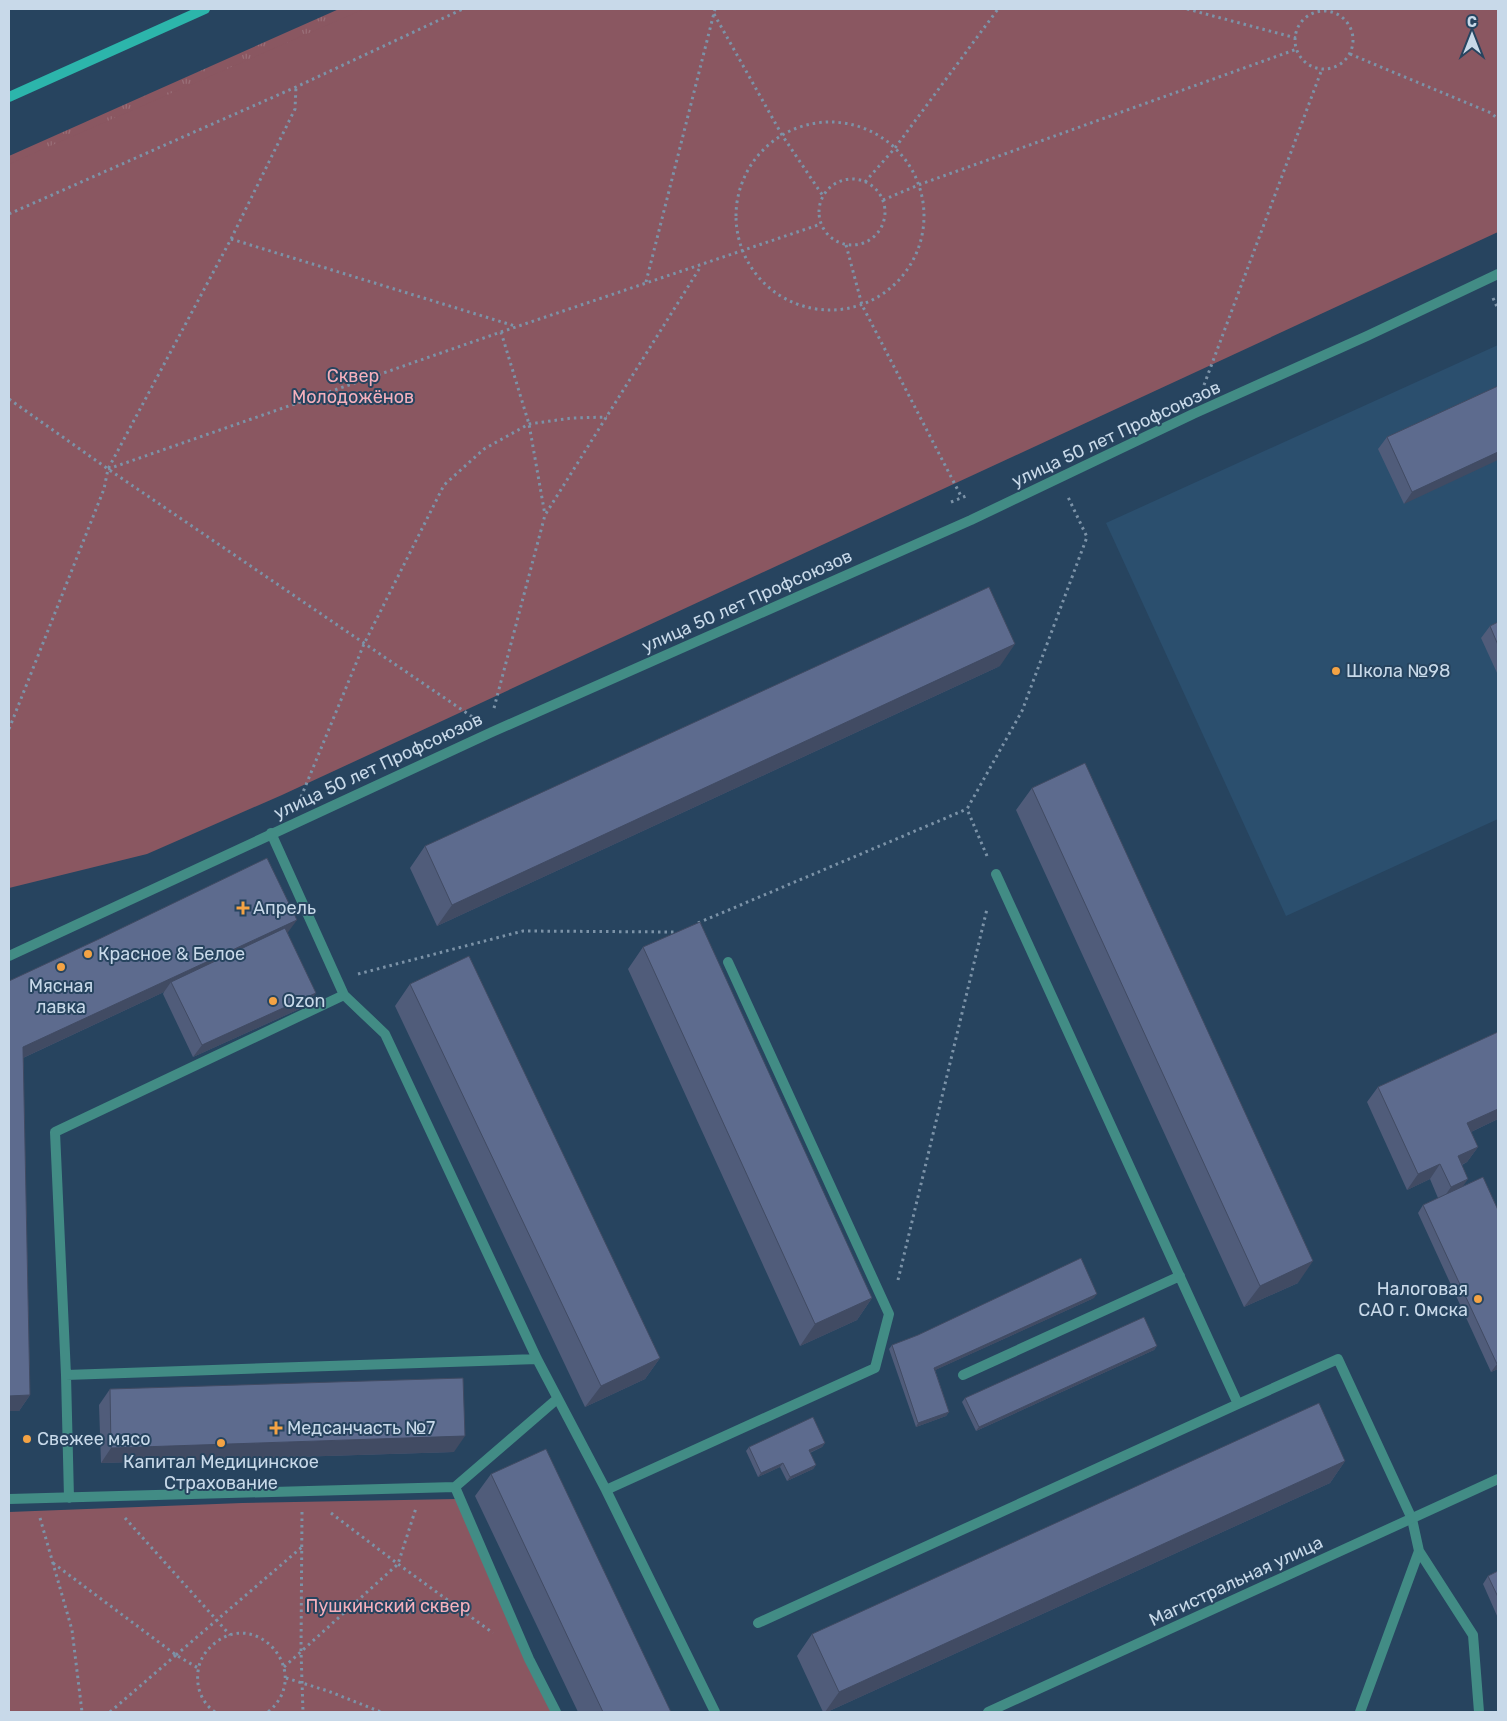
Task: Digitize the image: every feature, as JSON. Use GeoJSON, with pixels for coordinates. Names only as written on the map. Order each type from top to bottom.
{"type":"FeatureCollection","features":[{"type":"Feature","properties":{"kind":"main road"},"geometry":{"type":"LineString","coordinates":[[9,97],[205,9]]}},
{"type":"Feature","properties":{"kind":"street","name":"улица 50 лет Профсоюзов"},"geometry":{"type":"LineString","coordinates":[[9,956],[492,732],[971,520],[1193,414],[1367,336],[1498,274]]}},
{"type":"Feature","properties":{"kind":"street"},"geometry":{"type":"LineString","coordinates":[[271,833],[344,995],[385,1034],[537,1359],[606,1490],[715,1712]]}},
{"type":"Feature","properties":{"kind":"street"},"geometry":{"type":"LineString","coordinates":[[996,874],[1238,1404]]}},
{"type":"Feature","properties":{"kind":"street"},"geometry":{"type":"LineString","coordinates":[[606,1490],[875,1368],[890,1314],[728,962]]}},
{"type":"Feature","properties":{"kind":"street"},"geometry":{"type":"LineString","coordinates":[[69,1498],[66,1375],[55,1132],[344,995]]}},
{"type":"Feature","properties":{"kind":"street"},"geometry":{"type":"LineString","coordinates":[[963,1375],[1180,1276]]}},
{"type":"Feature","properties":{"kind":"street"},"geometry":{"type":"LineString","coordinates":[[66,1375],[537,1359]]}},
{"type":"Feature","properties":{"kind":"street"},"geometry":{"type":"LineString","coordinates":[[758,1623],[1338,1359],[1412,1519],[1419,1551],[1473,1636],[1479,1712]]}},
{"type":"Feature","properties":{"kind":"street"},"geometry":{"type":"LineString","coordinates":[[9,1499],[455,1487],[557,1400]]}},
{"type":"Feature","properties":{"kind":"street","name":"Магистральная улица"},"geometry":{"type":"LineString","coordinates":[[988,1712],[1498,1479]]}},
{"type":"Feature","properties":{"kind":"street"},"geometry":{"type":"LineString","coordinates":[[455,1487],[529,1659],[556,1712]]}},
{"type":"Feature","properties":{"kind":"street"},"geometry":{"type":"LineString","coordinates":[[1360,1712],[1419,1551]]}},
{"type":"Feature","properties":{"kind":"path"},"geometry":{"type":"LineString","coordinates":[[9,214],[296,87],[463,9]]}},
{"type":"Feature","properties":{"kind":"path"},"geometry":{"type":"LineString","coordinates":[[646,283],[715,9]]}},
{"type":"Feature","properties":{"kind":"path"},"geometry":{"type":"LineString","coordinates":[[865,182],[895,148],[998,9]]}},
{"type":"Feature","properties":{"kind":"path"},"geometry":{"type":"LineString","coordinates":[[1187,9],[1296,38]]}},
{"type":"Feature","properties":{"kind":"path"},"geometry":{"type":"LineString","coordinates":[[1328,10],[1347,22],[1352,32],[1353,43],[1350,54],[1343,63],[1333,68],[1322,69],[1311,66],[1302,59],[1297,49],[1296,38],[1299,27],[1306,18],[1328,10]]}},
{"type":"Feature","properties":{"kind":"path"},"geometry":{"type":"LineString","coordinates":[[714,14],[782,135],[823,196]]}},
{"type":"Feature","properties":{"kind":"path"},"geometry":{"type":"LineString","coordinates":[[883,200],[921,184],[1297,49]]}},
{"type":"Feature","properties":{"kind":"path"},"geometry":{"type":"LineString","coordinates":[[1350,54],[1491,113],[1498,119]]}},
{"type":"Feature","properties":{"kind":"path"},"geometry":{"type":"LineString","coordinates":[[1193,414],[1322,69]]}},
{"type":"Feature","properties":{"kind":"path"},"geometry":{"type":"LineString","coordinates":[[9,729],[104,489],[108,469],[231,239],[295,110],[296,87]]}},
{"type":"Feature","properties":{"kind":"path"},"geometry":{"type":"LineString","coordinates":[[839,124],[870,131],[895,148],[916,172],[921,184],[926,214],[923,243],[907,269],[890,289],[876,299],[862,305],[836,308],[807,306],[780,296],[757,277],[742,251],[735,225],[736,199],[739,190],[745,174],[761,152],[782,135],[810,125],[839,124]]}},
{"type":"Feature","properties":{"kind":"path"},"geometry":{"type":"LineString","coordinates":[[853,179],[865,182],[876,189],[883,200],[885,213],[882,226],[875,236],[863,243],[846,246],[828,235],[821,224],[819,215],[820,205],[823,196],[831,187],[842,181],[853,179]]}},
{"type":"Feature","properties":{"kind":"path"},"geometry":{"type":"LineString","coordinates":[[108,469],[501,332],[821,224]]}},
{"type":"Feature","properties":{"kind":"path"},"geometry":{"type":"LineString","coordinates":[[231,239],[516,327]]}},
{"type":"Feature","properties":{"kind":"path"},"geometry":{"type":"LineString","coordinates":[[846,246],[862,305],[971,520]]}},
{"type":"Feature","properties":{"kind":"path"},"geometry":{"type":"LineString","coordinates":[[494,711],[545,515],[701,266]]}},
{"type":"Feature","properties":{"kind":"path"},"geometry":{"type":"LineString","coordinates":[[501,332],[529,424],[545,515]]}},
{"type":"Feature","properties":{"kind":"path"},"geometry":{"type":"LineString","coordinates":[[9,399],[108,469],[476,720]]}},
{"type":"Feature","properties":{"kind":"path"},"geometry":{"type":"LineString","coordinates":[[289,825],[364,644],[444,485],[484,449],[529,424],[572,418],[608,417]]}},
{"type":"Feature","properties":{"kind":"path"},"geometry":{"type":"LineString","coordinates":[[693,926],[967,809]]}},
{"type":"Feature","properties":{"kind":"path"},"geometry":{"type":"LineString","coordinates":[[337,980],[523,931],[674,933],[684,929]]}},
{"type":"Feature","properties":{"kind":"path"},"geometry":{"type":"LineString","coordinates":[[284,1667],[398,1564],[422,1488]]}},
{"type":"Feature","properties":{"kind":"path"},"geometry":{"type":"LineString","coordinates":[[106,1497],[230,1636]]}},
{"type":"Feature","properties":{"kind":"path"},"geometry":{"type":"LineString","coordinates":[[34,1498],[72,1630],[82,1712]]}},
{"type":"Feature","properties":{"kind":"path"},"geometry":{"type":"LineString","coordinates":[[302,1510],[301,1651],[303,1712]]}},
{"type":"Feature","properties":{"kind":"path"},"geometry":{"type":"LineString","coordinates":[[326,1510],[498,1636]]}},
{"type":"Feature","properties":{"kind":"path"},"geometry":{"type":"LineString","coordinates":[[110,1712],[302,1547]]}},
{"type":"Feature","properties":{"kind":"path"},"geometry":{"type":"LineString","coordinates":[[53,1562],[176,1655],[198,1668]]}},
{"type":"Feature","properties":{"kind":"path"},"geometry":{"type":"LineString","coordinates":[[214,1712],[204,1702],[200,1693],[198,1668],[204,1654],[217,1641],[230,1636],[246,1634],[264,1640],[272,1646],[284,1667],[283,1692],[279,1700],[268,1712]]}},
{"type":"Feature","properties":{"kind":"path"},"geometry":{"type":"LineString","coordinates":[[285,1678],[328,1691],[381,1712]]}},
{"type":"Feature","properties":{"kind":"shaded area","name":"Школа №98"},"geometry":{"type":"Polygon","coordinates":[[[1498,345],[1498,819],[1286,916],[1106,523],[1498,345]]]}},
{"type":"Feature","properties":{"kind":"green space"},"geometry":{"type":"Polygon","coordinates":[[[339,9],[434,9],[9,206],[9,156],[339,9]]]}},
{"type":"Feature","properties":{"kind":"green space","name":"Сквер Молодожёнов"},"geometry":{"type":"Polygon","coordinates":[[[364,9],[1498,9],[1498,232],[282,795],[147,854],[9,888],[9,164],[364,9]]]}},
{"type":"Feature","properties":{"kind":"green space","name":"Пушкинский сквер"},"geometry":{"type":"Polygon","coordinates":[[[457,1499],[551,1712],[9,1712],[9,1512],[242,1503],[457,1499]]]}},
{"type":"Feature","properties":{"kind":"building"},"geometry":{"type":"Polygon","coordinates":[[[1498,386],[1498,452],[1412,492],[1387,437],[1498,386]]]}},
{"type":"Feature","properties":{"kind":"building"},"geometry":{"type":"Polygon","coordinates":[[[989,587],[1015,644],[452,905],[425,846],[989,587]]]}},
{"type":"Feature","properties":{"kind":"building"},"geometry":{"type":"Polygon","coordinates":[[[1498,622],[1498,645],[1490,626],[1498,622]]]}},
{"type":"Feature","properties":{"kind":"building"},"geometry":{"type":"Polygon","coordinates":[[[1085,763],[1313,1261],[1260,1286],[1032,788],[1085,763]]]}},
{"type":"Feature","properties":{"kind":"building"},"geometry":{"type":"Polygon","coordinates":[[[267,858],[297,920],[23,1047],[30,1395],[9,1396],[9,981],[267,858]]]}},
{"type":"Feature","properties":{"kind":"building"},"geometry":{"type":"Polygon","coordinates":[[[700,922],[872,1298],[815,1324],[643,947],[700,922]]]}},
{"type":"Feature","properties":{"kind":"building"},"geometry":{"type":"Polygon","coordinates":[[[285,928],[316,993],[202,1045],[171,982],[285,928]]]}},
{"type":"Feature","properties":{"kind":"building"},"geometry":{"type":"Polygon","coordinates":[[[469,956],[660,1358],[601,1386],[410,984],[469,956]]]}},
{"type":"Feature","properties":{"kind":"building"},"geometry":{"type":"Polygon","coordinates":[[[1498,1032],[1498,1109],[1467,1123],[1478,1147],[1458,1156],[1468,1179],[1451,1187],[1440,1164],[1418,1174],[1378,1087],[1498,1032]]]}},
{"type":"Feature","properties":{"kind":"building","name":"Налоговая САО г. Омска"},"geometry":{"type":"Polygon","coordinates":[[[1483,1177],[1498,1210],[1497,1364],[1423,1205],[1483,1177]]]}},
{"type":"Feature","properties":{"kind":"building"},"geometry":{"type":"Polygon","coordinates":[[[1081,1258],[1097,1294],[934,1368],[949,1412],[918,1423],[892,1345],[918,1335],[1081,1258]]]}},
{"type":"Feature","properties":{"kind":"building"},"geometry":{"type":"Polygon","coordinates":[[[1144,1317],[1157,1346],[979,1427],[965,1398],[1144,1317]]]}},
{"type":"Feature","properties":{"kind":"building","name":"Медсанчасть №7"},"geometry":{"type":"Polygon","coordinates":[[[463,1378],[465,1436],[111,1448],[110,1389],[463,1378]]]}},
{"type":"Feature","properties":{"kind":"building"},"geometry":{"type":"Polygon","coordinates":[[[1319,1403],[1345,1461],[839,1692],[812,1634],[1319,1403]]]}},
{"type":"Feature","properties":{"kind":"building"},"geometry":{"type":"Polygon","coordinates":[[[813,1417],[825,1443],[809,1450],[816,1465],[790,1477],[783,1463],[761,1473],[749,1447],[813,1417]]]}},
{"type":"Feature","properties":{"kind":"building"},"geometry":{"type":"Polygon","coordinates":[[[546,1449],[671,1712],[603,1712],[491,1474],[546,1449]]]}},
{"type":"Feature","properties":{"kind":"building"},"geometry":{"type":"Polygon","coordinates":[[[1498,1571],[1498,1597],[1488,1576],[1498,1571]]]}},
{"type":"Feature","properties":{"kind":"place","name":"Школа №98"},"geometry":{"type":"Point","coordinates":[1336,671]}},
{"type":"Feature","properties":{"kind":"place","name":"Апрель"},"geometry":{"type":"Point","coordinates":[243,908]}},
{"type":"Feature","properties":{"kind":"place","name":"Красное & Белое"},"geometry":{"type":"Point","coordinates":[88,954]}},
{"type":"Feature","properties":{"kind":"place","name":"Мясная лавка"},"geometry":{"type":"Point","coordinates":[61,967]}},
{"type":"Feature","properties":{"kind":"place","name":"Ozon"},"geometry":{"type":"Point","coordinates":[273,1001]}},
{"type":"Feature","properties":{"kind":"place","name":"Налоговая САО г. Омска"},"geometry":{"type":"Point","coordinates":[1478,1299]}},
{"type":"Feature","properties":{"kind":"place","name":"Медсанчасть №7"},"geometry":{"type":"Point","coordinates":[276,1428]}},
{"type":"Feature","properties":{"kind":"place","name":"Свежее мясо"},"geometry":{"type":"Point","coordinates":[27,1439]}},
{"type":"Feature","properties":{"kind":"place","name":"Капитал Медицинское Страхование"},"geometry":{"type":"Point","coordinates":[221,1443]}}]}
